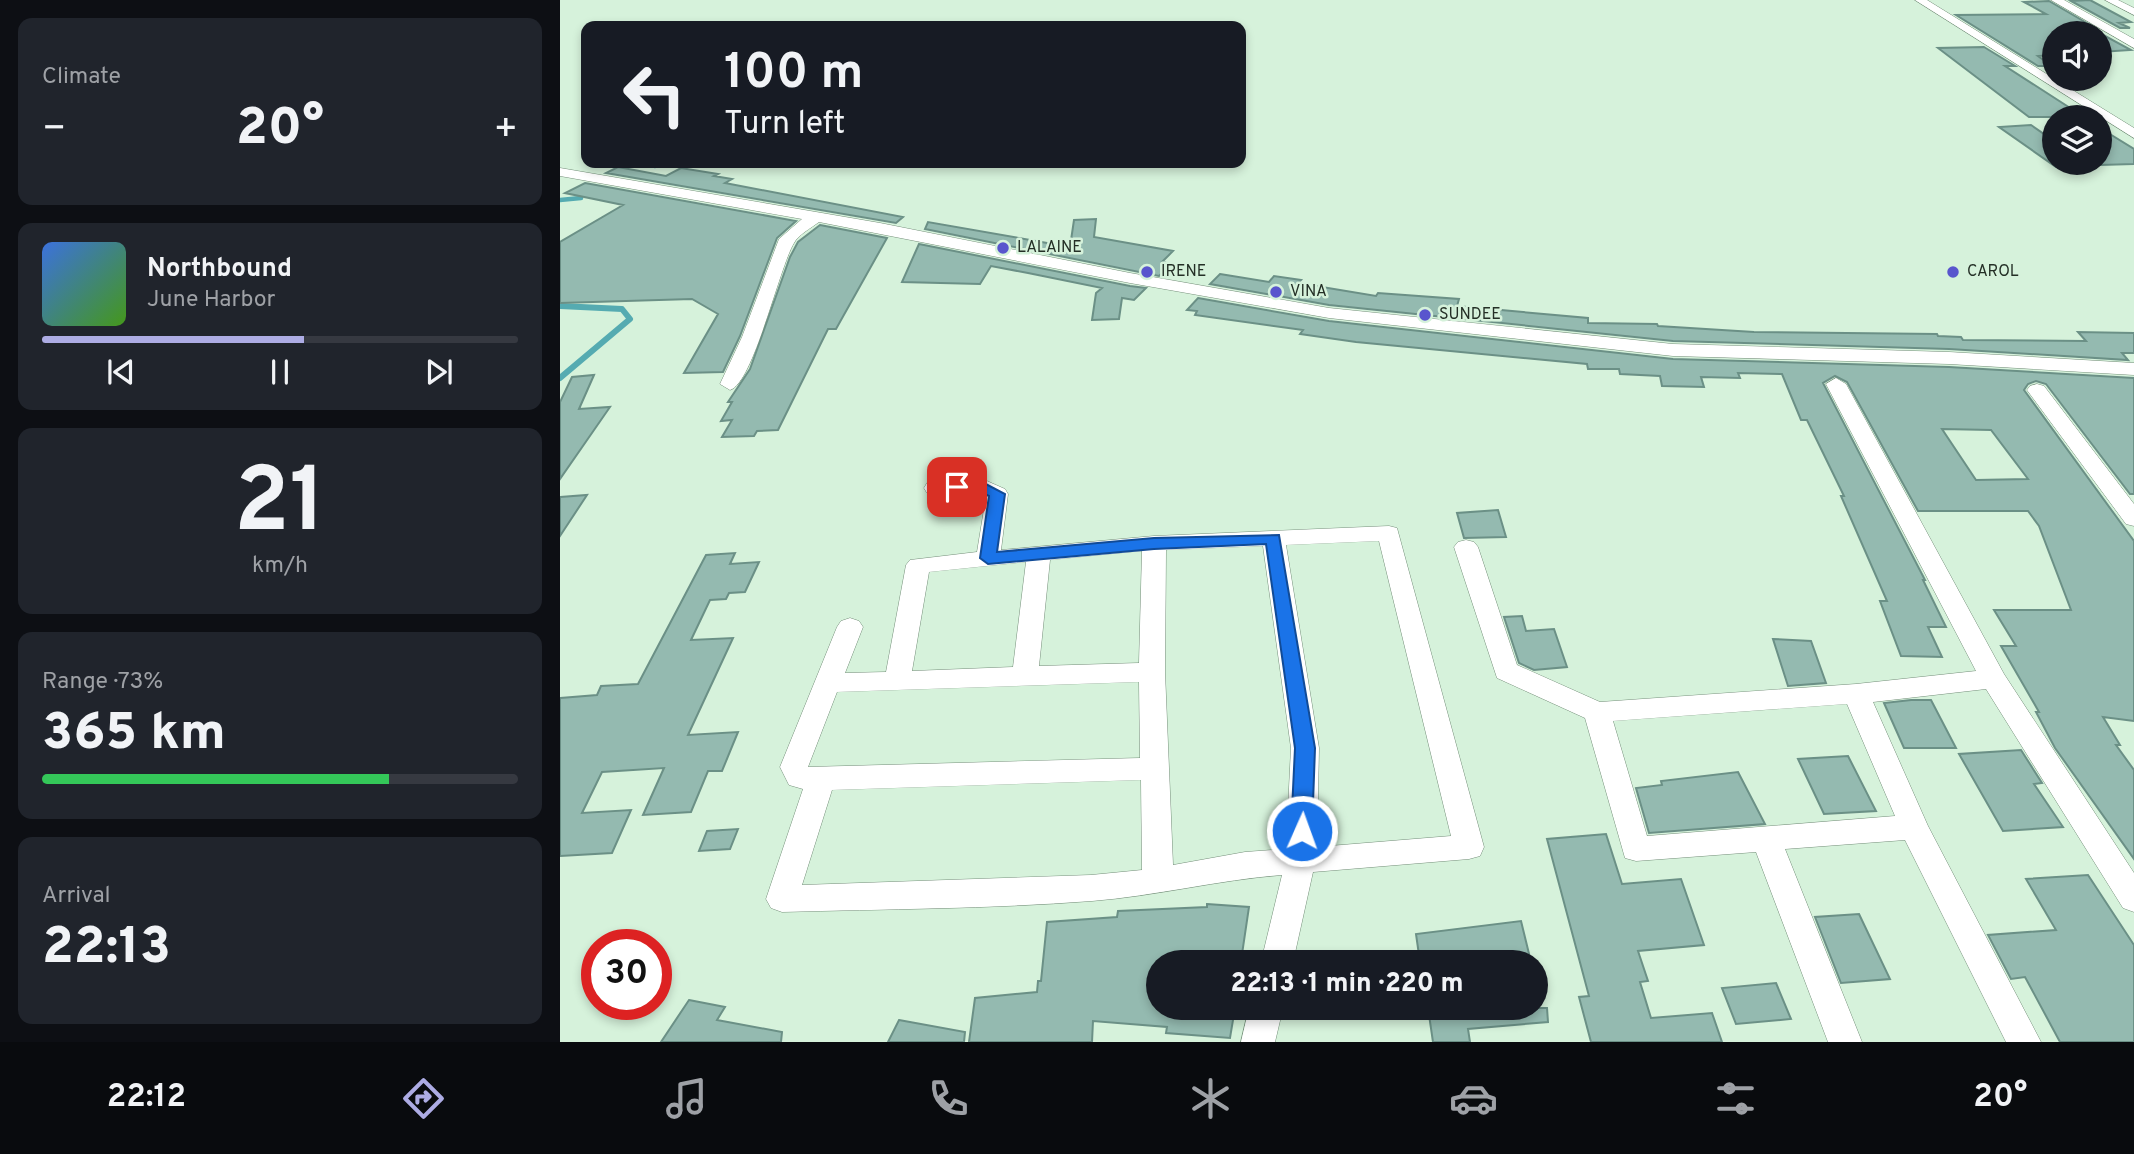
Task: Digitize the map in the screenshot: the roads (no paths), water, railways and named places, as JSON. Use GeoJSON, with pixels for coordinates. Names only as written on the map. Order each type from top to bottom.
{"type":"FeatureCollection","features":[{"type":"Feature","properties":{"kind":"street"},"geometry":{"type":"LineString","coordinates":[[1920,0],[2134,134]]}},
{"type":"Feature","properties":{"kind":"street"},"geometry":{"type":"LineString","coordinates":[[2056,0],[2134,44]]}},
{"type":"Feature","properties":{"kind":"street"},"geometry":{"type":"LineString","coordinates":[[2110,0],[2134,12]]}},
{"type":"Feature","properties":{"kind":"street"},"geometry":{"type":"LineString","coordinates":[[560,172],[1329,313],[1673,351],[1949,358],[2134,369]]}},
{"type":"Feature","properties":{"kind":"street"},"geometry":{"type":"LineString","coordinates":[[730,384],[751,337],[787,239],[815,217]]}},
{"type":"Feature","properties":{"kind":"street"},"geometry":{"type":"LineString","coordinates":[[1836,384],[1993,679],[2134,899]]}},
{"type":"Feature","properties":{"kind":"street"},"geometry":{"type":"LineString","coordinates":[[2037,390],[2134,519]]}},
{"type":"Feature","properties":{"kind":"street"},"geometry":{"type":"LineString","coordinates":[[935,488],[980,485],[997,494],[988,558]]}},
{"type":"Feature","properties":{"kind":"street"},"geometry":{"type":"LineString","coordinates":[[821,779],[782,899],[1029,892],[1158,881],[1245,865],[1301,859],[1469,847],[1389,533],[1154,543],[918,565],[897,681]]}},
{"type":"Feature","properties":{"kind":"street"},"geometry":{"type":"LineString","coordinates":[[1273,538],[1305,748],[1301,859],[1280,950]]}},
{"type":"Feature","properties":{"kind":"street"},"geometry":{"type":"LineString","coordinates":[[1154,543],[1152,673],[1158,881]]}},
{"type":"Feature","properties":{"kind":"street"},"geometry":{"type":"LineString","coordinates":[[1466,547],[1506,671],[1597,712],[1856,694],[1993,679]]}},
{"type":"Feature","properties":{"kind":"street"},"geometry":{"type":"LineString","coordinates":[[1025,677],[1039,554]]}},
{"type":"Feature","properties":{"kind":"street"},"geometry":{"type":"LineString","coordinates":[[850,627],[794,767],[799,777],[821,779],[1156,769]]}},
{"type":"Feature","properties":{"kind":"street"},"geometry":{"type":"LineString","coordinates":[[828,683],[1152,673]]}},
{"type":"Feature","properties":{"kind":"street"},"geometry":{"type":"LineString","coordinates":[[1856,694],[1914,827],[2024,1042]]}},
{"type":"Feature","properties":{"kind":"street"},"geometry":{"type":"LineString","coordinates":[[1597,712],[1636,849],[1914,827]]}},
{"type":"Feature","properties":{"kind":"street"},"geometry":{"type":"LineString","coordinates":[[1765,838],[1844,1042]]}},
{"type":"Feature","properties":{"kind":"street"},"geometry":{"type":"LineString","coordinates":[[1258,1042],[1263,1020]]}},
{"type":"Feature","properties":{"kind":"waterway"},"geometry":{"type":"LineString","coordinates":[[560,200],[581,198]]}},
{"type":"Feature","properties":{"kind":"waterway"},"geometry":{"type":"LineString","coordinates":[[560,306],[622,309],[630,319],[560,378]]}},
{"type":"Feature","properties":{"kind":"place","name":"LALAINE"},"geometry":{"type":"Point","coordinates":[1003,248]}},
{"type":"Feature","properties":{"kind":"place","name":"IRENE"},"geometry":{"type":"Point","coordinates":[1147,272]}},
{"type":"Feature","properties":{"kind":"place","name":"CAROL"},"geometry":{"type":"Point","coordinates":[1953,272]}},
{"type":"Feature","properties":{"kind":"place","name":"VINA"},"geometry":{"type":"Point","coordinates":[1276,292]}},
{"type":"Feature","properties":{"kind":"place","name":"SUNDEE"},"geometry":{"type":"Point","coordinates":[1425,315]}}]}
